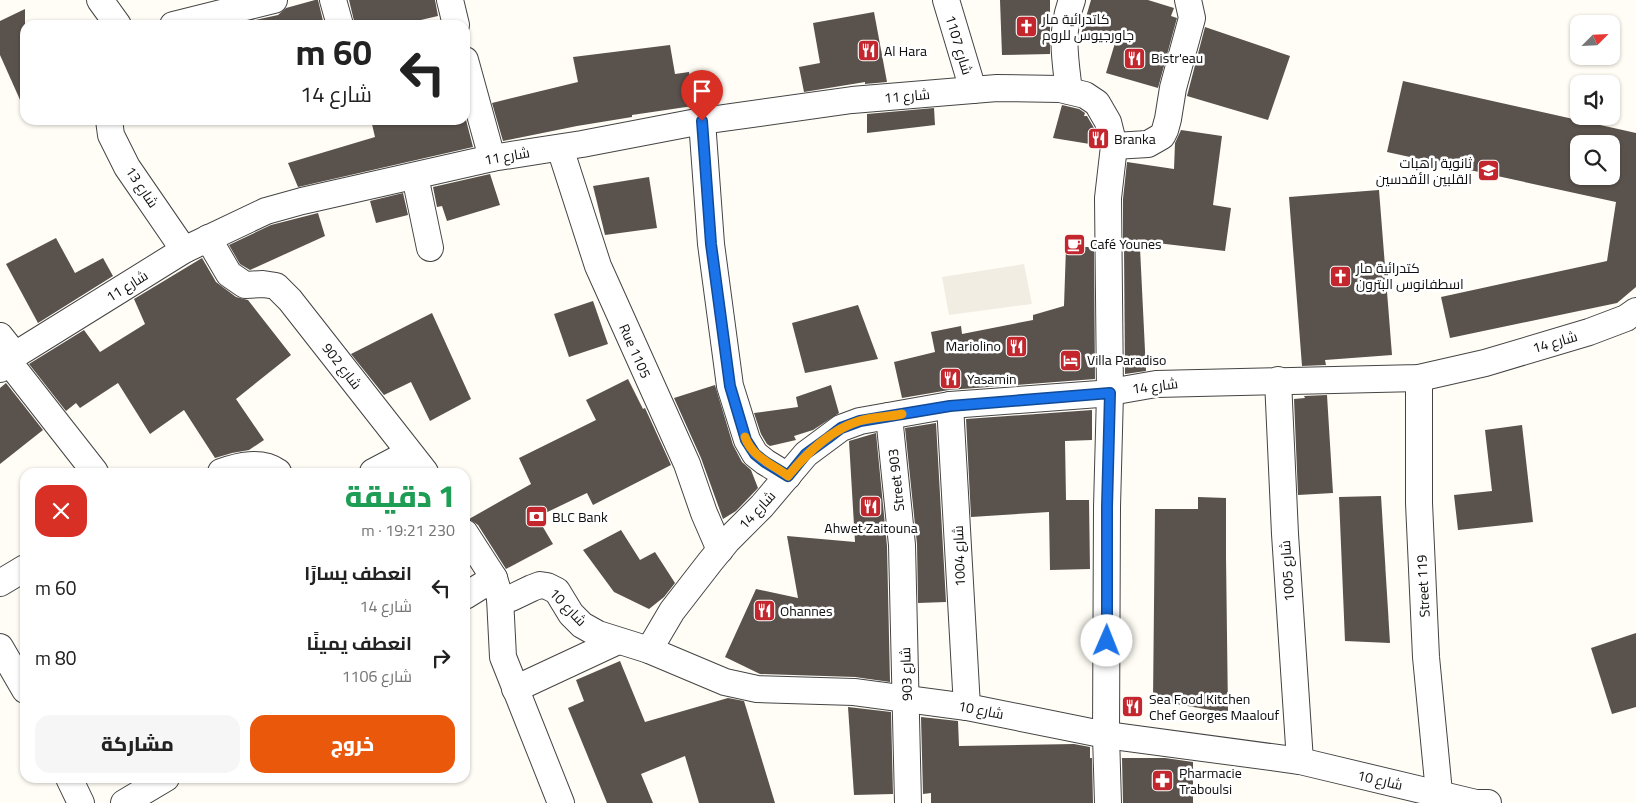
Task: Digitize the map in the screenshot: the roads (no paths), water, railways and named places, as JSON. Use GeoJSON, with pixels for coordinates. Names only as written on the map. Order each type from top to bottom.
{"type":"FeatureCollection","features":[{"type":"Feature","properties":{"kind":"street"},"geometry":{"type":"LineString","coordinates":[[100,0],[114,20]]}},
{"type":"Feature","properties":{"kind":"street"},"geometry":{"type":"LineString","coordinates":[[193,20],[274,0]]}},
{"type":"Feature","properties":{"kind":"street"},"geometry":{"type":"LineString","coordinates":[[333,0],[339,20]]}},
{"type":"Feature","properties":{"kind":"street"},"geometry":{"type":"LineString","coordinates":[[450,0],[455,20]]}},
{"type":"Feature","properties":{"kind":"street","name":"شارع 1107"},"geometry":{"type":"LineString","coordinates":[[946,0],[973,90]]}},
{"type":"Feature","properties":{"kind":"street"},"geometry":{"type":"LineString","coordinates":[[1072,0],[1067,13],[1064,41],[1064,90],[1085,95],[1097,103],[1108,122],[1114,146],[1108,198],[1110,393],[1107,507],[1106,735],[1108,803]]}},
{"type":"Feature","properties":{"kind":"street"},"geometry":{"type":"LineString","coordinates":[[1114,146],[1148,144],[1162,136],[1168,119],[1173,88],[1192,18],[1188,0]]}},
{"type":"Feature","properties":{"kind":"street"},"geometry":{"type":"LineString","coordinates":[[470,78],[492,158]]}},
{"type":"Feature","properties":{"kind":"street","name":"شارع 11"},"geometry":{"type":"LineString","coordinates":[[6,355],[184,250],[266,210],[492,158],[560,148],[702,121],[852,100],[998,88],[1064,90]]}},
{"type":"Feature","properties":{"kind":"street"},"geometry":{"type":"LineString","coordinates":[[702,121],[711,244],[730,386],[746,440],[755,454],[788,476]]}},
{"type":"Feature","properties":{"kind":"street","name":"شارع 13"},"geometry":{"type":"LineString","coordinates":[[110,125],[111,135],[127,167],[184,250]]}},
{"type":"Feature","properties":{"kind":"street","name":"Rue 1105"},"geometry":{"type":"LineString","coordinates":[[560,148],[598,266],[687,464],[704,513],[720,550]]}},
{"type":"Feature","properties":{"kind":"street"},"geometry":{"type":"LineString","coordinates":[[415,176],[430,248]]}},
{"type":"Feature","properties":{"kind":"street","name":"شارع 902"},"geometry":{"type":"LineString","coordinates":[[208,238],[229,274],[244,285],[263,284],[276,286],[290,300],[422,468]]}},
{"type":"Feature","properties":{"kind":"street","name":"شارع 14"},"geometry":{"type":"LineString","coordinates":[[649,650],[672,611],[720,550],[806,454],[841,428],[860,421],[950,406],[1110,393],[1156,384],[1419,378],[1485,363],[1589,332],[1626,318],[1636,311]]}},
{"type":"Feature","properties":{"kind":"street"},"geometry":{"type":"LineString","coordinates":[[6,355],[92,468]]}},
{"type":"Feature","properties":{"kind":"street","name":"Street 119"},"geometry":{"type":"LineString","coordinates":[[1419,378],[1419,503],[1426,647],[1440,799]]}},
{"type":"Feature","properties":{"kind":"street","name":"شارع 1005"},"geometry":{"type":"LineString","coordinates":[[1278,380],[1285,534],[1300,761]]}},
{"type":"Feature","properties":{"kind":"street","name":"شارع 1004"},"geometry":{"type":"LineString","coordinates":[[950,406],[968,707]]}},
{"type":"Feature","properties":{"kind":"street","name":"Street 903"},"geometry":{"type":"LineString","coordinates":[[889,416],[902,545]]}},
{"type":"Feature","properties":{"kind":"street"},"geometry":{"type":"LineString","coordinates":[[381,468],[409,453]]}},
{"type":"Feature","properties":{"kind":"street"},"geometry":{"type":"LineString","coordinates":[[234,468],[241,466],[266,466],[270,468]]}},
{"type":"Feature","properties":{"kind":"street"},"geometry":{"type":"LineString","coordinates":[[470,542],[497,588],[503,657],[561,803]]}},
{"type":"Feature","properties":{"kind":"street","name":"شارع 903"},"geometry":{"type":"LineString","coordinates":[[902,545],[908,803]]}},
{"type":"Feature","properties":{"kind":"street"},"geometry":{"type":"LineString","coordinates":[[0,583],[20,571]]}},
{"type":"Feature","properties":{"kind":"street","name":"شارع 10"},"geometry":{"type":"LineString","coordinates":[[470,595],[497,588],[511,598],[540,585],[547,586],[556,591],[571,614],[582,625],[598,634],[649,650],[725,682],[757,689],[854,692],[968,707],[1106,735],[1300,761],[1440,799],[1488,803]]}},
{"type":"Feature","properties":{"kind":"street"},"geometry":{"type":"LineString","coordinates":[[516,689],[618,640]]}},
{"type":"Feature","properties":{"kind":"street"},"geometry":{"type":"LineString","coordinates":[[0,647],[20,681]]}},
{"type":"Feature","properties":{"kind":"street"},"geometry":{"type":"LineString","coordinates":[[71,783],[81,803]]}},
{"type":"Feature","properties":{"kind":"street"},"geometry":{"type":"LineString","coordinates":[[124,803],[158,783]]}},
{"type":"Feature","properties":{"kind":"place","name":"كاتدرائية مار جاورجيوس للروم"},"geometry":{"type":"Point","coordinates":[1026,27]}},
{"type":"Feature","properties":{"kind":"place","name":"Al Hara"},"geometry":{"type":"Point","coordinates":[868,51]}},
{"type":"Feature","properties":{"kind":"place","name":"Bistr'eau"},"geometry":{"type":"Point","coordinates":[1135,58]}},
{"type":"Feature","properties":{"kind":"place","name":"Branka"},"geometry":{"type":"Point","coordinates":[1098,139]}},
{"type":"Feature","properties":{"kind":"place","name":"ثانوية راهبات القلبين الأقدسين"},"geometry":{"type":"Point","coordinates":[1488,171]}},
{"type":"Feature","properties":{"kind":"place","name":"Café Younes"},"geometry":{"type":"Point","coordinates":[1074,244]}},
{"type":"Feature","properties":{"kind":"place","name":"كتدرائية مار اسطفانوس البترون"},"geometry":{"type":"Point","coordinates":[1340,276]}},
{"type":"Feature","properties":{"kind":"place","name":"Mariolino"},"geometry":{"type":"Point","coordinates":[1017,346]}},
{"type":"Feature","properties":{"kind":"place","name":"Villa Paradiso"},"geometry":{"type":"Point","coordinates":[1071,360]}},
{"type":"Feature","properties":{"kind":"place","name":"Yasamin"},"geometry":{"type":"Point","coordinates":[951,379]}},
{"type":"Feature","properties":{"kind":"place","name":"Ahwet Zaitouna"},"geometry":{"type":"Point","coordinates":[871,506]}},
{"type":"Feature","properties":{"kind":"place","name":"BLC Bank"},"geometry":{"type":"Point","coordinates":[536,517]}},
{"type":"Feature","properties":{"kind":"place","name":"Ohannes"},"geometry":{"type":"Point","coordinates":[764,611]}},
{"type":"Feature","properties":{"kind":"place","name":"Sea Food Kitchen Chef Georges Maalouf"},"geometry":{"type":"Point","coordinates":[1133,707]}},
{"type":"Feature","properties":{"kind":"place","name":"Pharmacie Traboulsi"},"geometry":{"type":"Point","coordinates":[1163,781]}}]}
